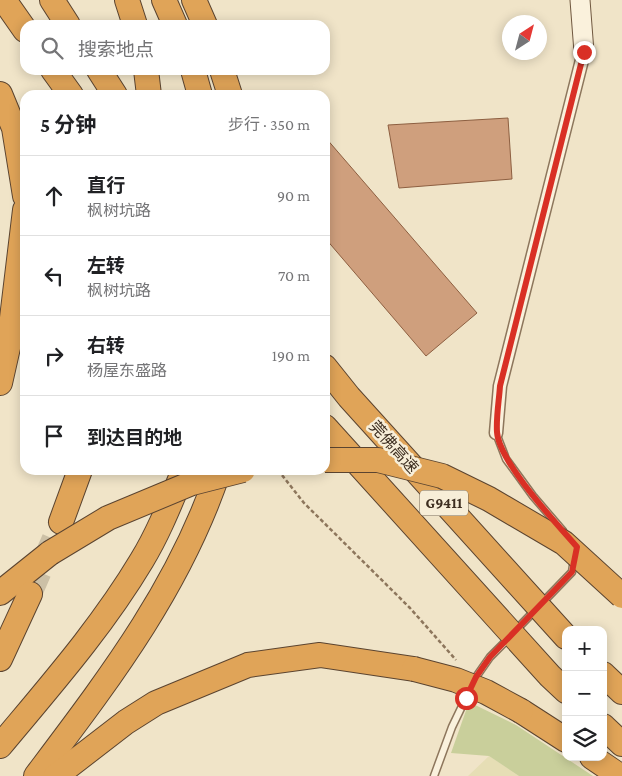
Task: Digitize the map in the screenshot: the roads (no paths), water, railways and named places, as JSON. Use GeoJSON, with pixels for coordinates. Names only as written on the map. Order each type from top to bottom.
{"type":"FeatureCollection","features":[{"type":"Feature","properties":{"kind":"highway"},"geometry":{"type":"LineString","coordinates":[[4,0],[20,23]]}},
{"type":"Feature","properties":{"kind":"highway"},"geometry":{"type":"LineString","coordinates":[[52,0],[65,20]]}},
{"type":"Feature","properties":{"kind":"highway"},"geometry":{"type":"LineString","coordinates":[[127,0],[133,20]]}},
{"type":"Feature","properties":{"kind":"highway"},"geometry":{"type":"LineString","coordinates":[[164,0],[173,20]]}},
{"type":"Feature","properties":{"kind":"highway"},"geometry":{"type":"LineString","coordinates":[[194,0],[203,20]]}},
{"type":"Feature","properties":{"kind":"highway"},"geometry":{"type":"LineString","coordinates":[[56,75],[67,90]]}},
{"type":"Feature","properties":{"kind":"highway"},"geometry":{"type":"LineString","coordinates":[[101,75],[112,90]]}},
{"type":"Feature","properties":{"kind":"highway"},"geometry":{"type":"LineString","coordinates":[[147,75],[148,90]]}},
{"type":"Feature","properties":{"kind":"highway"},"geometry":{"type":"LineString","coordinates":[[194,75],[199,90]]}},
{"type":"Feature","properties":{"kind":"highway"},"geometry":{"type":"LineString","coordinates":[[224,75],[228,90]]}},
{"type":"Feature","properties":{"kind":"highway"},"geometry":{"type":"LineString","coordinates":[[0,94],[14,128],[20,165]]}},
{"type":"Feature","properties":{"kind":"highway"},"geometry":{"type":"LineString","coordinates":[[0,383],[9,343],[20,252]]}},
{"type":"Feature","properties":{"kind":"highway","name":"莞佛高速"},"geometry":{"type":"LineString","coordinates":[[330,373],[349,398],[562,633]]}},
{"type":"Feature","properties":{"kind":"highway","name":"G9411"},"geometry":{"type":"LineString","coordinates":[[330,433],[562,687]]}},
{"type":"Feature","properties":{"kind":"highway"},"geometry":{"type":"LineString","coordinates":[[330,460],[378,460],[442,476],[489,499],[564,544],[622,596]]}},
{"type":"Feature","properties":{"kind":"highway"},"geometry":{"type":"LineString","coordinates":[[61,522],[78,475]]}},
{"type":"Feature","properties":{"kind":"highway"},"geometry":{"type":"LineString","coordinates":[[0,746],[59,675],[121,593],[162,521],[182,475]]}},
{"type":"Feature","properties":{"kind":"highway"},"geometry":{"type":"LineString","coordinates":[[36,776],[129,650],[155,609],[179,566],[211,494],[217,475]]}},
{"type":"Feature","properties":{"kind":"highway"},"geometry":{"type":"LineString","coordinates":[[0,593],[50,553],[108,518],[192,483],[223,475]]}},
{"type":"Feature","properties":{"kind":"highway"},"geometry":{"type":"LineString","coordinates":[[0,659],[30,594]]}},
{"type":"Feature","properties":{"kind":"highway"},"geometry":{"type":"LineString","coordinates":[[56,776],[126,722],[156,703],[248,665],[320,655],[414,669],[456,680],[486,692],[521,711],[562,737]]}},
{"type":"Feature","properties":{"kind":"highway"},"geometry":{"type":"LineString","coordinates":[[607,678],[622,692]]}},
{"type":"Feature","properties":{"kind":"highway"},"geometry":{"type":"LineString","coordinates":[[607,730],[622,744]]}},
{"type":"Feature","properties":{"kind":"highway"},"geometry":{"type":"LineString","coordinates":[[598,761],[620,776]]}},
{"type":"Feature","properties":{"kind":"street"},"geometry":{"type":"LineString","coordinates":[[496,434],[500,386],[584,52],[580,0]]}},
{"type":"Feature","properties":{"kind":"lane"},"geometry":{"type":"LineString","coordinates":[[434,776],[452,726],[476,677],[490,657],[572,572],[577,547],[533,496],[506,459],[496,434]]}},
{"type":"Feature","properties":{"kind":"tunnel"},"geometry":{"type":"LineString","coordinates":[[30,594],[61,522]]}}]}
